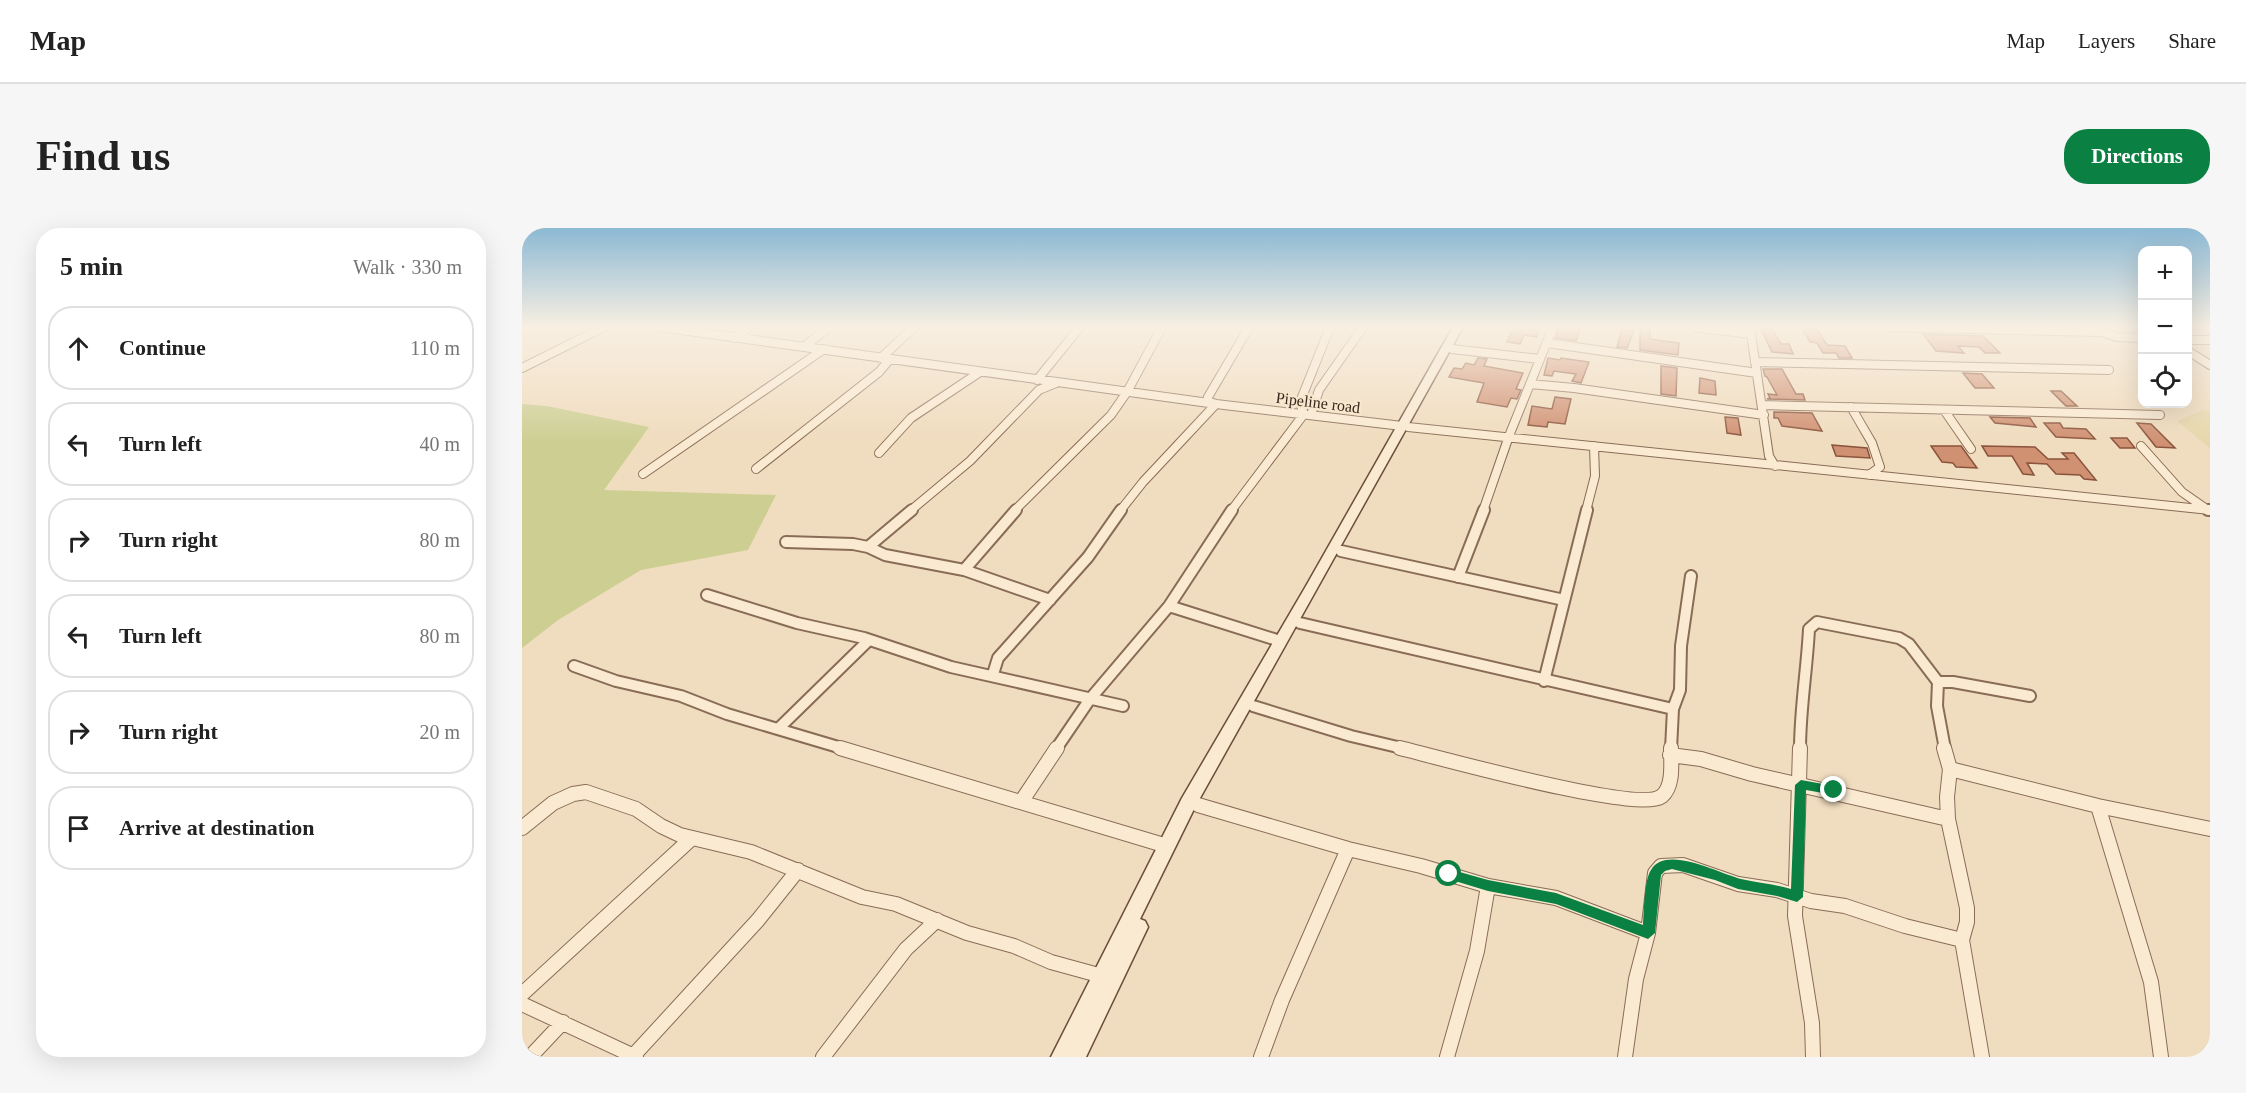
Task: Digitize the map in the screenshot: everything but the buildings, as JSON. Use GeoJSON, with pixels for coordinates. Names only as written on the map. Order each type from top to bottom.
{"type":"FeatureCollection","features":[{"type":"Feature","properties":{"kind":"main road"},"geometry":{"type":"LineString","coordinates":[[1075,1057],[1198,805],[1341,551],[1437,366]]}},
{"type":"Feature","properties":{"kind":"main road"},"geometry":{"type":"LineString","coordinates":[[1062,1057],[1188,803],[1280,640],[1442,366]]}},
{"type":"Feature","properties":{"kind":"street"},"geometry":{"type":"LineString","coordinates":[[643,474],[800,366]]}},
{"type":"Feature","properties":{"kind":"street"},"geometry":{"type":"LineString","coordinates":[[756,469],[879,372],[882,366]]}},
{"type":"Feature","properties":{"kind":"street","name":"Pipeline road"},"geometry":{"type":"LineString","coordinates":[[937,366],[1405,427],[1509,436],[2049,496],[2209,510]]}},
{"type":"Feature","properties":{"kind":"street"},"geometry":{"type":"LineString","coordinates":[[1037,380],[1049,366]]}},
{"type":"Feature","properties":{"kind":"street"},"geometry":{"type":"LineString","coordinates":[[964,570],[1031,493],[1050,478],[1111,415],[1141,366]]}},
{"type":"Feature","properties":{"kind":"street"},"geometry":{"type":"LineString","coordinates":[[993,674],[998,658],[1088,557],[1143,482],[1216,404],[1207,400],[1226,366]]}},
{"type":"Feature","properties":{"kind":"street"},"geometry":{"type":"LineString","coordinates":[[1307,414],[1300,402],[1315,366]]}},
{"type":"Feature","properties":{"kind":"street"},"geometry":{"type":"LineString","coordinates":[[1020,802],[1090,699],[1169,606],[1238,501],[1307,414],[1319,388],[1335,366]]}},
{"type":"Feature","properties":{"kind":"street"},"geometry":{"type":"LineString","coordinates":[[1458,577],[1497,476],[1509,436],[1537,366]]}},
{"type":"Feature","properties":{"kind":"street"},"geometry":{"type":"LineString","coordinates":[[1705,366],[1756,373]]}},
{"type":"Feature","properties":{"kind":"street"},"geometry":{"type":"LineString","coordinates":[[1755,366],[1769,456],[1775,466]]}},
{"type":"Feature","properties":{"kind":"street"},"geometry":{"type":"LineString","coordinates":[[1918,366],[2109,370]]}},
{"type":"Feature","properties":{"kind":"street"},"geometry":{"type":"LineString","coordinates":[[879,453],[911,418],[980,372]]}},
{"type":"Feature","properties":{"kind":"street"},"geometry":{"type":"LineString","coordinates":[[868,547],[970,461],[1039,390],[1057,382]]}},
{"type":"Feature","properties":{"kind":"street"},"geometry":{"type":"LineString","coordinates":[[1530,384],[1574,388],[1764,415]]}},
{"type":"Feature","properties":{"kind":"street"},"geometry":{"type":"LineString","coordinates":[[1762,405],[2160,415]]}},
{"type":"Feature","properties":{"kind":"street"},"geometry":{"type":"LineString","coordinates":[[1851,408],[1868,436],[1879,462],[1880,467],[1877,471],[1869,475]]}},
{"type":"Feature","properties":{"kind":"street"},"geometry":{"type":"LineString","coordinates":[[1944,410],[1971,449]]}},
{"type":"Feature","properties":{"kind":"street"},"geometry":{"type":"LineString","coordinates":[[1544,681],[1595,476],[1594,446]]}},
{"type":"Feature","properties":{"kind":"street"},"geometry":{"type":"LineString","coordinates":[[2141,446],[2182,492],[2209,510]]}},
{"type":"Feature","properties":{"kind":"street"},"geometry":{"type":"LineString","coordinates":[[786,542],[852,544],[868,547],[885,555],[964,570],[1050,600]]}},
{"type":"Feature","properties":{"kind":"street"},"geometry":{"type":"LineString","coordinates":[[1341,551],[1564,600]]}},
{"type":"Feature","properties":{"kind":"street"},"geometry":{"type":"LineString","coordinates":[[1253,706],[1351,736],[1579,791],[1625,799],[1656,800],[1665,794],[1670,782],[1673,709],[1680,690],[1681,646],[1691,576]]}},
{"type":"Feature","properties":{"kind":"street"},"geometry":{"type":"LineString","coordinates":[[707,595],[786,620],[869,640],[951,667],[993,674],[1031,687],[1123,706]]}},
{"type":"Feature","properties":{"kind":"street"},"geometry":{"type":"LineString","coordinates":[[1169,606],[1280,640]]}},
{"type":"Feature","properties":{"kind":"street"},"geometry":{"type":"LineString","coordinates":[[1300,623],[1673,709]]}},
{"type":"Feature","properties":{"kind":"street"},"geometry":{"type":"LineString","coordinates":[[1813,1057],[1812,1023],[1795,916],[1801,785],[1800,722],[1807,674],[1808,632],[1812,624],[1826,623],[1899,638],[1909,644],[1938,682],[1940,726],[1950,769],[1947,797],[1948,819],[1967,908],[1967,922],[1962,940],[1982,1057]]}},
{"type":"Feature","properties":{"kind":"street"},"geometry":{"type":"LineString","coordinates":[[777,729],[869,640]]}},
{"type":"Feature","properties":{"kind":"street"},"geometry":{"type":"LineString","coordinates":[[574,666],[616,681],[681,696],[726,714],[1167,846]]}},
{"type":"Feature","properties":{"kind":"street"},"geometry":{"type":"LineString","coordinates":[[1938,682],[1953,682],[2030,696]]}},
{"type":"Feature","properties":{"kind":"street"},"geometry":{"type":"LineString","coordinates":[[1670,755],[1701,759],[1948,819]]}},
{"type":"Feature","properties":{"kind":"street"},"geometry":{"type":"LineString","coordinates":[[1950,769],[2098,806],[2210,829]]}},
{"type":"Feature","properties":{"kind":"street"},"geometry":{"type":"LineString","coordinates":[[522,828],[553,803],[573,794],[586,792],[636,809],[661,826],[692,838],[751,852],[862,897],[896,904],[967,933],[1014,946],[1051,962],[1102,976]]}},
{"type":"Feature","properties":{"kind":"street"},"geometry":{"type":"LineString","coordinates":[[1198,805],[1348,849],[1421,866],[1488,886],[1556,898],[1648,933]]}},
{"type":"Feature","properties":{"kind":"street"},"geometry":{"type":"LineString","coordinates":[[2098,806],[2151,982],[2161,1057]]}},
{"type":"Feature","properties":{"kind":"street"},"geometry":{"type":"LineString","coordinates":[[522,994],[692,838]]}},
{"type":"Feature","properties":{"kind":"street"},"geometry":{"type":"LineString","coordinates":[[1261,1057],[1282,1000],[1348,849]]}},
{"type":"Feature","properties":{"kind":"street"},"geometry":{"type":"LineString","coordinates":[[1625,1057],[1636,979],[1648,933],[1655,873],[1661,867],[1672,864],[1716,875],[1738,884],[1845,906],[1905,926],[1962,940]]}},
{"type":"Feature","properties":{"kind":"street"},"geometry":{"type":"LineString","coordinates":[[522,1004],[634,1056],[758,920],[798,870]]}},
{"type":"Feature","properties":{"kind":"street"},"geometry":{"type":"LineString","coordinates":[[1447,1057],[1476,956],[1485,917],[1488,886]]}},
{"type":"Feature","properties":{"kind":"street"},"geometry":{"type":"LineString","coordinates":[[823,1057],[906,949],[937,920]]}},
{"type":"Feature","properties":{"kind":"street"},"geometry":{"type":"LineString","coordinates":[[530,1057],[563,1022]]}},
{"type":"Feature","properties":{"kind":"shaded area"},"geometry":{"type":"Polygon","coordinates":[[[2202,410],[2210,411],[2210,448],[2177,421],[2202,410]]]}},
{"type":"Feature","properties":{"kind":"green space"},"geometry":{"type":"Polygon","coordinates":[[[522,404],[547,406],[649,427],[604,490],[776,495],[748,550],[641,570],[558,620],[522,648],[522,404]]]}},
{"type":"Feature","properties":{"kind":"route"},"geometry":{"type":"LineString","coordinates":[[1449,874],[1488,886],[1556,898],[1648,933],[1655,873],[1661,867],[1672,864],[1683,865],[1738,884],[1797,897],[1801,785],[1834,790]]}}]}
